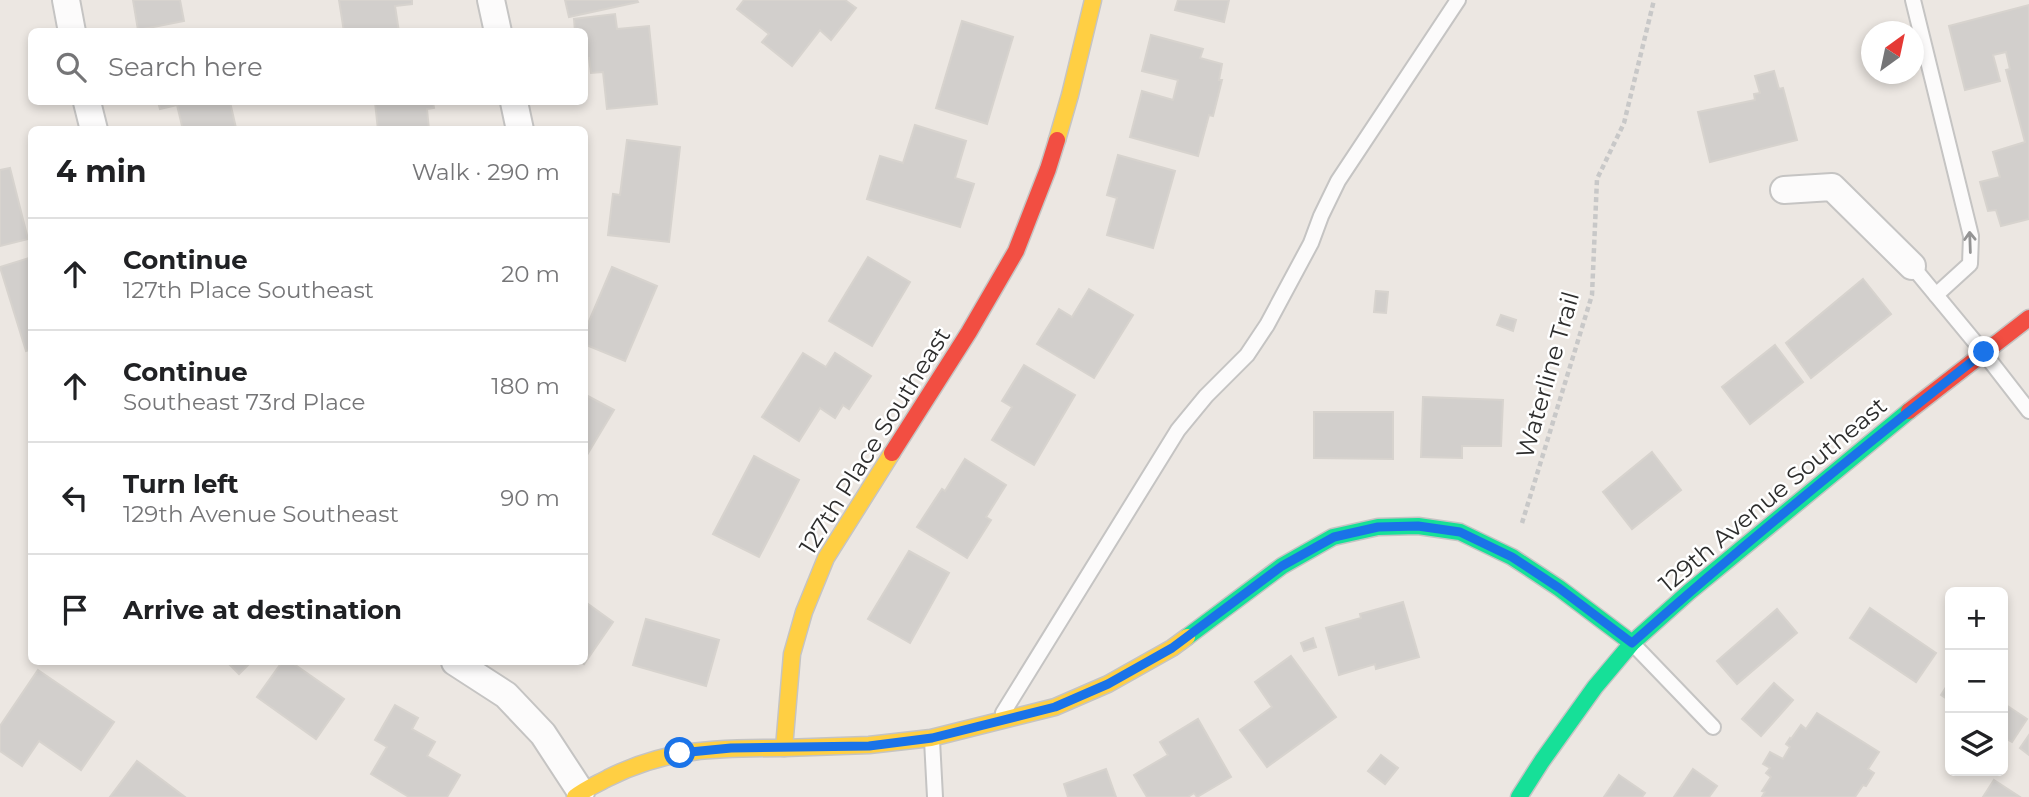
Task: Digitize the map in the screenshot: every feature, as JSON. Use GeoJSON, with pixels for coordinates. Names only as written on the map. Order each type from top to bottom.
{"type":"FeatureCollection","features":[{"type":"Feature","properties":{"kind":"street"},"geometry":{"type":"LineString","coordinates":[[66,0],[71,28]]}},
{"type":"Feature","properties":{"kind":"street"},"geometry":{"type":"LineString","coordinates":[[491,0],[497,28]]}},
{"type":"Feature","properties":{"kind":"street","name":"127th Place Southeast"},"geometry":{"type":"LineString","coordinates":[[784,748],[792,654],[804,612],[826,558],[969,332],[1016,251],[1048,169],[1070,95],[1093,0]]}},
{"type":"Feature","properties":{"kind":"street"},"geometry":{"type":"LineString","coordinates":[[89,105],[92,126]]}},
{"type":"Feature","properties":{"kind":"street"},"geometry":{"type":"LineString","coordinates":[[515,105],[519,126]]}},
{"type":"Feature","properties":{"kind":"street"},"geometry":{"type":"LineString","coordinates":[[1784,190],[1832,187],[1912,266]]}},
{"type":"Feature","properties":{"kind":"street","name":"129th Avenue Southeast"},"geometry":{"type":"LineString","coordinates":[[1519,797],[1595,687],[1632,643],[1699,584],[2029,318]]}},
{"type":"Feature","properties":{"kind":"street"},"geometry":{"type":"LineString","coordinates":[[460,665],[506,695],[543,734],[578,794],[642,762],[680,753],[731,748],[869,746],[932,738],[1055,707],[1108,684],[1172,648],[1282,566],[1334,537],[1378,527],[1418,526],[1460,532],[1512,557],[1559,588],[1632,643]]}},
{"type":"Feature","properties":{"kind":"lane"},"geometry":{"type":"LineString","coordinates":[[997,723],[1178,430],[1206,396],[1247,355],[1267,325],[1311,243],[1338,181],[1458,0]]}},
{"type":"Feature","properties":{"kind":"lane"},"geometry":{"type":"LineString","coordinates":[[1913,0],[1971,236],[1970,264],[1936,296]]}},
{"type":"Feature","properties":{"kind":"lane"},"geometry":{"type":"LineString","coordinates":[[1912,266],[2029,411]]}},
{"type":"Feature","properties":{"kind":"lane"},"geometry":{"type":"LineString","coordinates":[[1632,643],[1713,727]]}},
{"type":"Feature","properties":{"kind":"lane"},"geometry":{"type":"LineString","coordinates":[[932,738],[934,797]]}},
{"type":"Feature","properties":{"kind":"path","name":"Waterline Trail"},"geometry":{"type":"LineString","coordinates":[[1512,557],[1592,295],[1597,179],[1624,123],[1654,0]]}},
{"type":"Feature","properties":{"kind":"building"},"geometry":{"type":"Polygon","coordinates":[[[133,0],[180,0],[184,21],[138,28],[133,0]]]}},
{"type":"Feature","properties":{"kind":"building"},"geometry":{"type":"Polygon","coordinates":[[[339,0],[412,0],[412,4],[395,6],[398,28],[343,28],[339,0]]]}},
{"type":"Feature","properties":{"kind":"building"},"geometry":{"type":"Polygon","coordinates":[[[565,0],[637,0],[638,2],[569,17],[565,0]]]}},
{"type":"Feature","properties":{"kind":"building"},"geometry":{"type":"Polygon","coordinates":[[[744,0],[845,0],[856,8],[831,40],[820,30],[792,66],[762,42],[769,34],[737,9],[744,0]]]}},
{"type":"Feature","properties":{"kind":"building"},"geometry":{"type":"Polygon","coordinates":[[[1178,0],[1229,0],[1224,22],[1175,10],[1178,0]]]}},
{"type":"Feature","properties":{"kind":"building"},"geometry":{"type":"Polygon","coordinates":[[[2029,5],[2029,219],[2001,226],[1996,210],[1988,211],[1980,182],[2000,177],[1993,152],[2025,142],[2006,70],[2010,69],[2006,52],[1993,55],[2000,81],[1965,90],[1949,26],[2029,5]]]}},
{"type":"Feature","properties":{"kind":"building"},"geometry":{"type":"Polygon","coordinates":[[[615,14],[617,29],[649,26],[657,104],[607,109],[603,72],[591,73],[588,28],[575,28],[574,19],[615,14]]]}},
{"type":"Feature","properties":{"kind":"building"},"geometry":{"type":"Polygon","coordinates":[[[962,21],[1013,37],[987,124],[936,108],[962,21]]]}},
{"type":"Feature","properties":{"kind":"building"},"geometry":{"type":"Polygon","coordinates":[[[1151,35],[1203,49],[1200,58],[1222,64],[1219,80],[1222,80],[1213,116],[1209,115],[1198,156],[1130,137],[1142,91],[1173,100],[1178,80],[1142,71],[1151,35]]]}},
{"type":"Feature","properties":{"kind":"building"},"geometry":{"type":"Polygon","coordinates":[[[1774,71],[1779,89],[1783,88],[1797,140],[1710,162],[1698,112],[1755,100],[1754,94],[1760,93],[1755,76],[1774,71]]]}},
{"type":"Feature","properties":{"kind":"building"},"geometry":{"type":"Polygon","coordinates":[[[159,105],[177,105],[160,109],[159,105]]]}},
{"type":"Feature","properties":{"kind":"building"},"geometry":{"type":"Polygon","coordinates":[[[177,105],[231,105],[236,126],[182,126],[177,105]]]}},
{"type":"Feature","properties":{"kind":"building"},"geometry":{"type":"Polygon","coordinates":[[[375,105],[434,105],[434,108],[427,109],[429,126],[378,126],[375,105]]]}},
{"type":"Feature","properties":{"kind":"building"},"geometry":{"type":"Polygon","coordinates":[[[915,125],[966,141],[955,178],[974,184],[960,227],[867,199],[880,156],[903,163],[915,125]]]}},
{"type":"Feature","properties":{"kind":"building"},"geometry":{"type":"Polygon","coordinates":[[[627,140],[680,147],[669,242],[608,235],[613,194],[620,195],[627,140]]]}},
{"type":"Feature","properties":{"kind":"building"},"geometry":{"type":"Polygon","coordinates":[[[1118,155],[1175,171],[1153,248],[1107,235],[1117,198],[1107,195],[1118,155]]]}},
{"type":"Feature","properties":{"kind":"building"},"geometry":{"type":"Polygon","coordinates":[[[10,168],[28,239],[0,246],[0,170],[10,168]]]}},
{"type":"Feature","properties":{"kind":"building"},"geometry":{"type":"Polygon","coordinates":[[[868,257],[910,282],[872,346],[829,321],[868,257]]]}},
{"type":"Feature","properties":{"kind":"building"},"geometry":{"type":"Polygon","coordinates":[[[28,258],[26,351],[0,267],[28,258]]]}},
{"type":"Feature","properties":{"kind":"building"},"geometry":{"type":"Polygon","coordinates":[[[612,267],[657,286],[625,361],[588,346],[588,324],[612,267]]]}},
{"type":"Feature","properties":{"kind":"building"},"geometry":{"type":"Polygon","coordinates":[[[1863,279],[1891,314],[1811,378],[1786,343],[1863,279]]]}},
{"type":"Feature","properties":{"kind":"building"},"geometry":{"type":"Polygon","coordinates":[[[1089,289],[1133,315],[1094,378],[1037,344],[1059,309],[1072,317],[1089,289]]]}},
{"type":"Feature","properties":{"kind":"building"},"geometry":{"type":"Polygon","coordinates":[[[1376,291],[1388,292],[1386,313],[1374,312],[1376,291]]]}},
{"type":"Feature","properties":{"kind":"building"},"geometry":{"type":"Polygon","coordinates":[[[1501,315],[1516,320],[1513,331],[1497,325],[1501,315]]]}},
{"type":"Feature","properties":{"kind":"building"},"geometry":{"type":"Polygon","coordinates":[[[1775,345],[1803,382],[1750,424],[1722,387],[1775,345]]]}},
{"type":"Feature","properties":{"kind":"building"},"geometry":{"type":"Polygon","coordinates":[[[803,353],[826,367],[835,353],[871,376],[849,409],[843,405],[835,418],[820,408],[799,441],[762,417],[803,353]]]}},
{"type":"Feature","properties":{"kind":"building"},"geometry":{"type":"Polygon","coordinates":[[[1024,365],[1075,395],[1034,465],[992,440],[1012,407],[1002,401],[1024,365]]]}},
{"type":"Feature","properties":{"kind":"building"},"geometry":{"type":"Polygon","coordinates":[[[588,396],[614,410],[588,453],[588,396]]]}},
{"type":"Feature","properties":{"kind":"building"},"geometry":{"type":"Polygon","coordinates":[[[1423,397],[1503,400],[1501,446],[1462,446],[1462,458],[1421,457],[1423,397]]]}},
{"type":"Feature","properties":{"kind":"building"},"geometry":{"type":"Polygon","coordinates":[[[1314,412],[1393,412],[1393,459],[1314,458],[1314,412]]]}},
{"type":"Feature","properties":{"kind":"building"},"geometry":{"type":"Polygon","coordinates":[[[1652,452],[1681,490],[1632,529],[1603,492],[1652,452]]]}},
{"type":"Feature","properties":{"kind":"building"},"geometry":{"type":"Polygon","coordinates":[[[754,456],[799,480],[759,557],[713,534],[754,456]]]}},
{"type":"Feature","properties":{"kind":"building"},"geometry":{"type":"Polygon","coordinates":[[[965,459],[1006,485],[986,517],[991,520],[967,558],[917,527],[942,489],[945,491],[965,459]]]}},
{"type":"Feature","properties":{"kind":"building"},"geometry":{"type":"Polygon","coordinates":[[[909,551],[949,573],[910,643],[868,619],[909,551]]]}},
{"type":"Feature","properties":{"kind":"building"},"geometry":{"type":"Polygon","coordinates":[[[1403,602],[1419,657],[1376,669],[1375,664],[1339,675],[1326,628],[1361,618],[1360,614],[1403,602]]]}},
{"type":"Feature","properties":{"kind":"building"},"geometry":{"type":"Polygon","coordinates":[[[588,604],[613,622],[588,658],[588,604]]]}},
{"type":"Feature","properties":{"kind":"building"},"geometry":{"type":"Polygon","coordinates":[[[1870,608],[1936,653],[1916,682],[1850,638],[1870,608]]]}},
{"type":"Feature","properties":{"kind":"building"},"geometry":{"type":"Polygon","coordinates":[[[1777,609],[1797,633],[1737,684],[1717,661],[1777,609]]]}},
{"type":"Feature","properties":{"kind":"building"},"geometry":{"type":"Polygon","coordinates":[[[646,619],[719,640],[706,686],[633,665],[646,619]]]}},
{"type":"Feature","properties":{"kind":"building"},"geometry":{"type":"Polygon","coordinates":[[[1313,638],[1316,647],[1304,651],[1301,643],[1313,638]]]}},
{"type":"Feature","properties":{"kind":"building"},"geometry":{"type":"Polygon","coordinates":[[[1291,656],[1336,717],[1267,767],[1240,730],[1272,707],[1255,682],[1291,656]]]}},
{"type":"Feature","properties":{"kind":"building"},"geometry":{"type":"Polygon","coordinates":[[[230,665],[248,665],[239,674],[230,665]]]}},
{"type":"Feature","properties":{"kind":"building"},"geometry":{"type":"Polygon","coordinates":[[[280,665],[295,665],[344,699],[316,739],[257,697],[280,665]]]}},
{"type":"Feature","properties":{"kind":"building"},"geometry":{"type":"Polygon","coordinates":[[[38,670],[114,722],[81,770],[39,741],[22,766],[0,751],[0,726],[38,670]]]}},
{"type":"Feature","properties":{"kind":"building"},"geometry":{"type":"Polygon","coordinates":[[[1774,683],[1793,700],[1761,736],[1742,719],[1774,683]]]}},
{"type":"Feature","properties":{"kind":"building"},"geometry":{"type":"Polygon","coordinates":[[[395,705],[418,718],[412,729],[435,742],[427,756],[460,775],[447,797],[409,797],[371,774],[387,747],[375,740],[395,705]]]}},
{"type":"Feature","properties":{"kind":"building"},"geometry":{"type":"Polygon","coordinates":[[[2008,706],[2027,719],[2012,742],[2008,740],[2008,706]]]}},
{"type":"Feature","properties":{"kind":"building"},"geometry":{"type":"Polygon","coordinates":[[[1817,713],[1879,752],[1868,769],[1874,773],[1866,786],[1863,785],[1855,797],[1762,797],[1765,792],[1762,791],[1771,777],[1766,773],[1770,768],[1763,764],[1770,752],[1783,759],[1790,747],[1786,744],[1790,738],[1801,725],[1806,729],[1817,713]]]}},
{"type":"Feature","properties":{"kind":"building"},"geometry":{"type":"Polygon","coordinates":[[[1198,719],[1231,777],[1197,797],[1194,793],[1188,797],[1147,797],[1134,775],[1168,755],[1160,742],[1198,719]]]}},
{"type":"Feature","properties":{"kind":"building"},"geometry":{"type":"Polygon","coordinates":[[[2029,735],[2029,755],[2020,748],[2029,735]]]}},
{"type":"Feature","properties":{"kind":"building"},"geometry":{"type":"Polygon","coordinates":[[[1381,755],[1398,768],[1385,784],[1368,771],[1381,755]]]}},
{"type":"Feature","properties":{"kind":"building"},"geometry":{"type":"Polygon","coordinates":[[[137,761],[185,797],[110,797],[137,761]]]}},
{"type":"Feature","properties":{"kind":"building"},"geometry":{"type":"Polygon","coordinates":[[[1106,769],[1116,797],[1068,797],[1064,784],[1106,769]]]}},
{"type":"Feature","properties":{"kind":"building"},"geometry":{"type":"Polygon","coordinates":[[[1693,769],[1717,786],[1709,797],[1674,797],[1693,769]]]}},
{"type":"Feature","properties":{"kind":"building"},"geometry":{"type":"Polygon","coordinates":[[[1619,775],[1645,793],[1642,797],[1604,797],[1619,775]]]}},
{"type":"Feature","properties":{"kind":"building"},"geometry":{"type":"Polygon","coordinates":[[[1994,780],[2020,797],[1983,797],[1994,780]]]}},
{"type":"Feature","properties":{"kind":"traffic: fast"},"geometry":{"type":"LineString","coordinates":[[1519,797],[1595,687],[1632,643],[1689,592],[1909,411]]}},
{"type":"Feature","properties":{"kind":"traffic: fast"},"geometry":{"type":"LineString","coordinates":[[1187,637],[1282,566],[1333,537],[1378,527],[1418,526],[1460,532],[1512,557],[1559,588],[1632,643]]}},
{"type":"Feature","properties":{"kind":"traffic: slow"},"geometry":{"type":"LineString","coordinates":[[1057,140],[1093,0]]}},
{"type":"Feature","properties":{"kind":"traffic: slow"},"geometry":{"type":"LineString","coordinates":[[575,797],[630,768],[672,755],[737,748],[784,748],[792,654],[804,612],[826,558],[892,453]]}},
{"type":"Feature","properties":{"kind":"traffic: slow"},"geometry":{"type":"LineString","coordinates":[[784,748],[869,745],[931,738],[1055,707],[1108,684],[1187,637]]}},
{"type":"Feature","properties":{"kind":"traffic: jam"},"geometry":{"type":"LineString","coordinates":[[892,453],[969,332],[1016,251],[1057,140]]}},
{"type":"Feature","properties":{"kind":"traffic: jam"},"geometry":{"type":"LineString","coordinates":[[1909,411],[2029,318]]}},
{"type":"Feature","properties":{"kind":"route"},"geometry":{"type":"LineString","coordinates":[[680,753],[731,748],[869,746],[932,738],[1055,707],[1108,684],[1172,648],[1282,566],[1334,537],[1378,527],[1418,526],[1460,532],[1512,557],[1559,588],[1632,643],[1689,592],[1984,352]]}}]}
